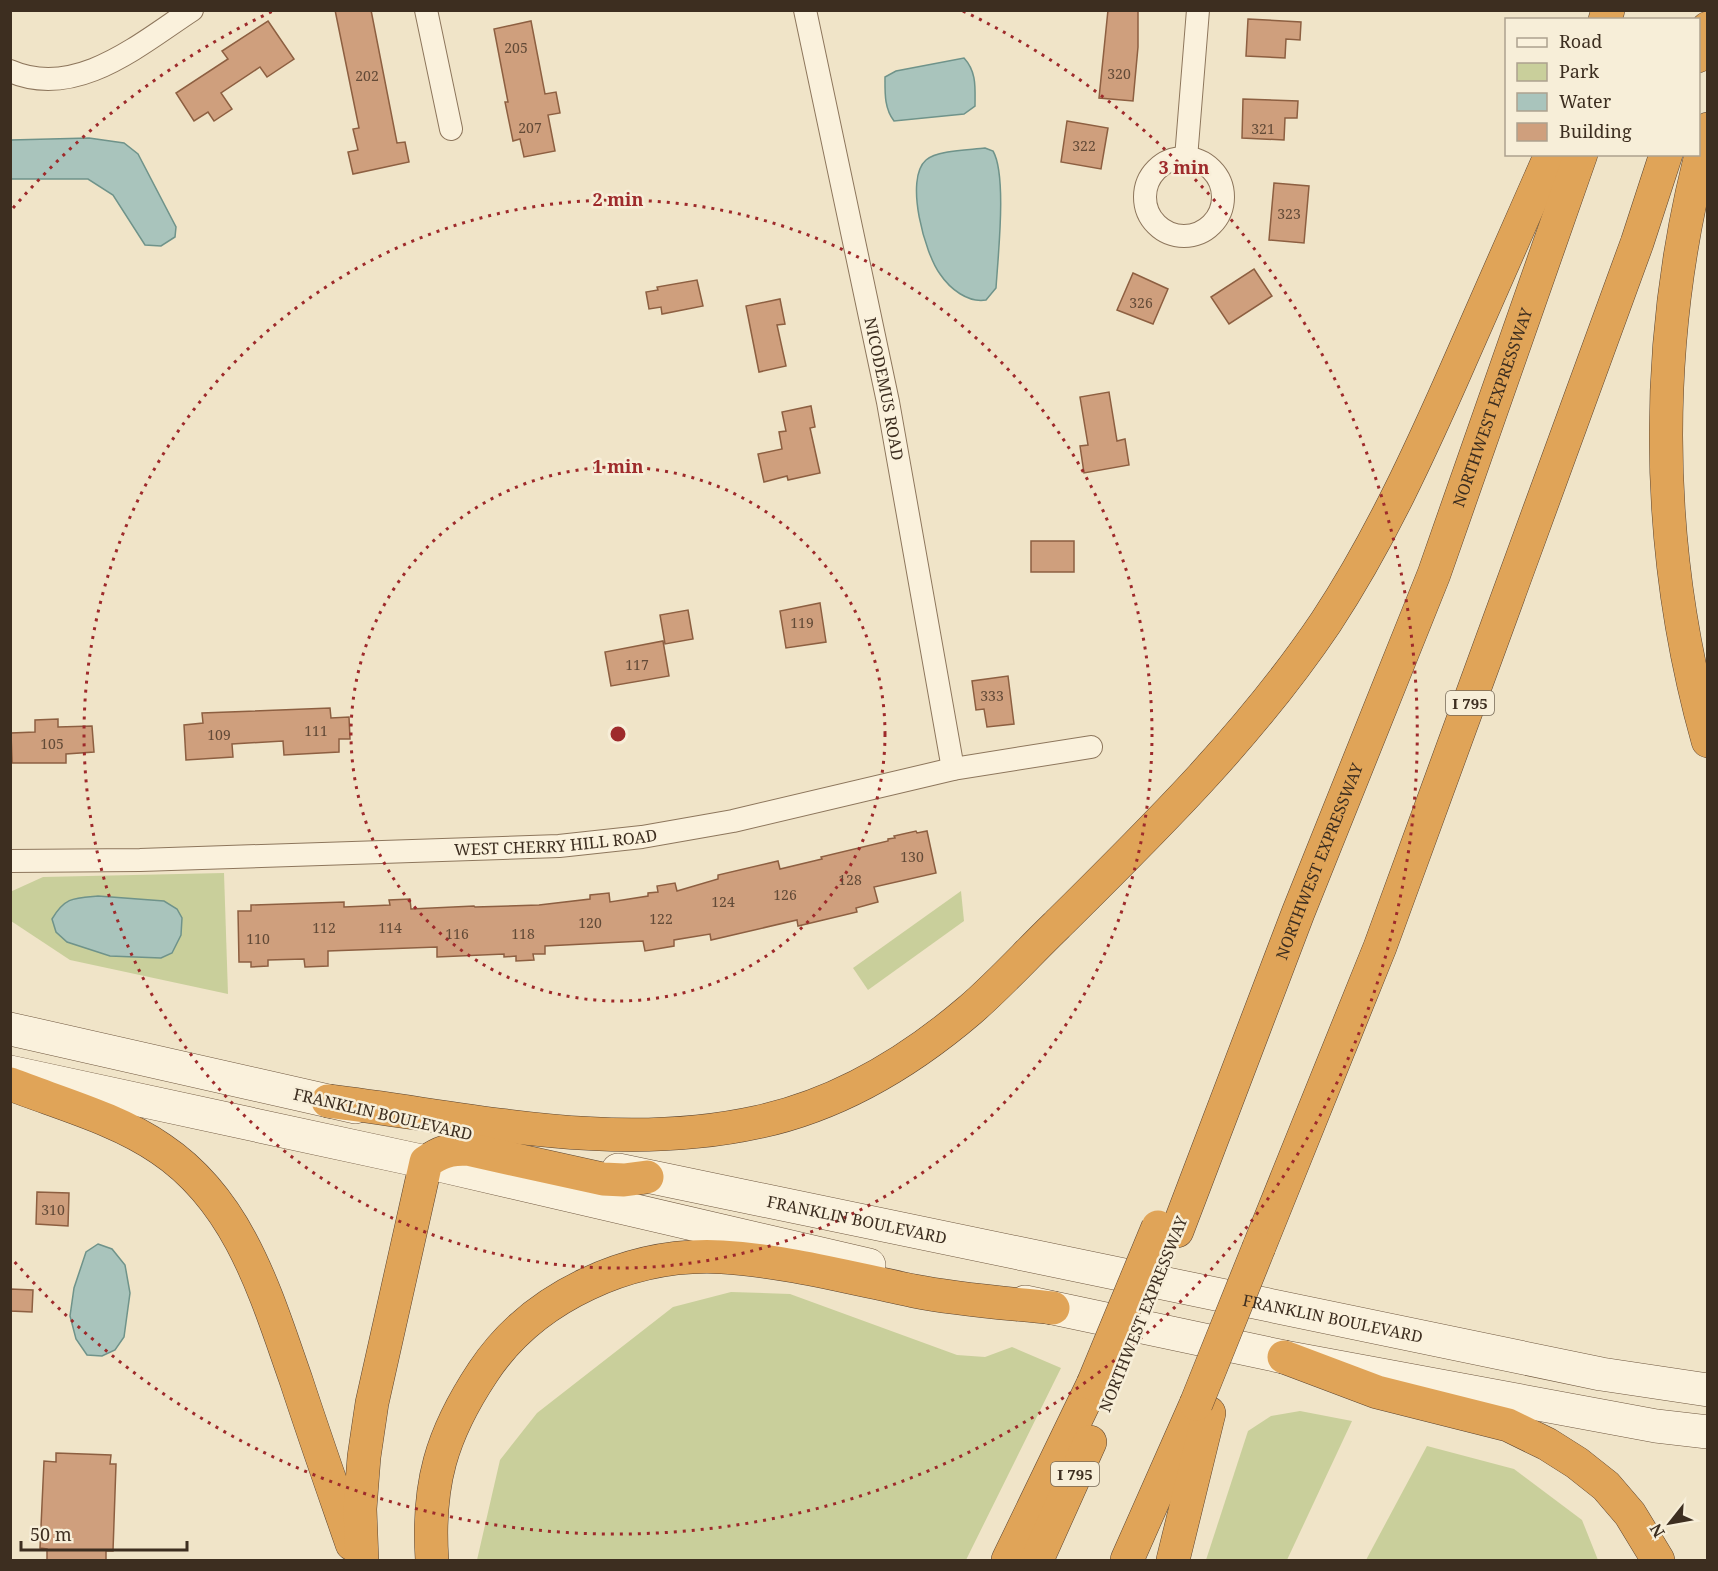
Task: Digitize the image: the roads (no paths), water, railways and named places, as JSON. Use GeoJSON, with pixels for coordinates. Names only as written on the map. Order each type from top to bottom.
{"type":"FeatureCollection","features":[{"type":"Feature","properties":{"kind":"highway"},"geometry":{"type":"LineString","coordinates":[[1700,50],[1707,28]]}},
{"type":"Feature","properties":{"kind":"highway"},"geometry":{"type":"LineString","coordinates":[[1700,154],[1707,129]]}},
{"type":"Feature","properties":{"kind":"highway"},"geometry":{"type":"LineString","coordinates":[[328,1101],[565,1133],[659,1135],[704,1131],[755,1123],[831,1099],[873,1080],[939,1036],[974,1007],[1124,859],[1193,786],[1277,690],[1326,621],[1372,546],[1424,443],[1550,156]]}},
{"type":"Feature","properties":{"kind":"highway","name":"NORTHWEST EXPRESSWAY"},"geometry":{"type":"LineString","coordinates":[[1037,1560],[1103,1386],[1298,913],[1434,574],[1580,156]]}},
{"type":"Feature","properties":{"kind":"highway","name":"I 795"},"geometry":{"type":"LineString","coordinates":[[1128,1560],[1203,1405],[1232,1315],[1380,947],[1621,288],[1665,156]]}},
{"type":"Feature","properties":{"kind":"highway"},"geometry":{"type":"LineString","coordinates":[[1700,156],[1688,210],[1671,317],[1665,452],[1668,523],[1678,602],[1691,677],[1707,741]]}},
{"type":"Feature","properties":{"kind":"highway"},"geometry":{"type":"LineString","coordinates":[[10,1084],[132,1132],[160,1148],[187,1169],[228,1217],[249,1254],[267,1299],[360,1560]]}},
{"type":"Feature","properties":{"kind":"highway"},"geometry":{"type":"LineString","coordinates":[[360,1560],[360,1509],[364,1457],[372,1403],[426,1162],[450,1149],[467,1149],[603,1179],[624,1180],[647,1177]]}},
{"type":"Feature","properties":{"kind":"highway"},"geometry":{"type":"LineString","coordinates":[[432,1560],[430,1528],[435,1481],[449,1429],[469,1393],[492,1359],[518,1331],[550,1304],[593,1281],[630,1268],[672,1259],[720,1257],[786,1264],[917,1292],[1053,1308]]}},
{"type":"Feature","properties":{"kind":"highway"},"geometry":{"type":"LineString","coordinates":[[1284,1357],[1377,1392],[1508,1425],[1547,1443],[1606,1486],[1630,1514],[1658,1560]]}},
{"type":"Feature","properties":{"kind":"highway"},"geometry":{"type":"LineString","coordinates":[[1008,1560],[1103,1386]]}},
{"type":"Feature","properties":{"kind":"highway"},"geometry":{"type":"LineString","coordinates":[[1173,1560],[1203,1405]]}},
{"type":"Feature","properties":{"kind":"main road","name":"FRANKLIN BOULEVARD"},"geometry":{"type":"LineString","coordinates":[[10,1029],[328,1101],[647,1177],[1601,1374],[1707,1390]]}},
{"type":"Feature","properties":{"kind":"main road"},"geometry":{"type":"LineString","coordinates":[[10,1072],[426,1162],[1053,1308],[1284,1357],[1656,1426],[1707,1432]]}},
{"type":"Feature","properties":{"kind":"street"},"geometry":{"type":"LineString","coordinates":[[10,71],[22,76],[46,79],[69,78],[95,70],[122,56],[192,10]]}},
{"type":"Feature","properties":{"kind":"street"},"geometry":{"type":"LineString","coordinates":[[426,10],[451,129]]}},
{"type":"Feature","properties":{"kind":"street","name":"NICODEMUS ROAD"},"geometry":{"type":"LineString","coordinates":[[805,10],[888,402],[953,769]]}},
{"type":"Feature","properties":{"kind":"street"},"geometry":{"type":"LineString","coordinates":[[1186,158],[1198,10]]}},
{"type":"Feature","properties":{"kind":"street","name":"WEST CHERRY HILL ROAD"},"geometry":{"type":"LineString","coordinates":[[10,861],[140,860],[559,846],[642,837],[733,821],[953,769],[1091,747]]}},
{"type":"Feature","properties":{"kind":"water"},"geometry":{"type":"Polygon","coordinates":[[[964,58],[973,75],[975,106],[964,114],[894,121],[887,105],[885,77],[896,71],[964,58]]]}},
{"type":"Feature","properties":{"kind":"water"},"geometry":{"type":"Polygon","coordinates":[[[89,138],[124,143],[138,154],[176,227],[175,237],[161,246],[145,245],[113,195],[88,179],[11,179],[11,140],[89,138]]]}},
{"type":"Feature","properties":{"kind":"water"},"geometry":{"type":"Polygon","coordinates":[[[985,148],[993,151],[997,162],[1001,196],[996,288],[986,300],[979,300],[966,297],[954,290],[944,280],[934,264],[919,217],[917,183],[920,170],[926,160],[931,157],[946,152],[985,148]]]}},
{"type":"Feature","properties":{"kind":"water"},"geometry":{"type":"Polygon","coordinates":[[[98,896],[164,901],[177,909],[182,918],[181,935],[172,953],[161,958],[110,956],[67,942],[56,932],[52,919],[61,906],[71,900],[98,896]]]}},
{"type":"Feature","properties":{"kind":"water"},"geometry":{"type":"Polygon","coordinates":[[[98,1244],[112,1249],[125,1265],[130,1293],[124,1337],[115,1350],[102,1356],[87,1355],[76,1339],[70,1316],[74,1288],[86,1252],[98,1244]]]}}]}
